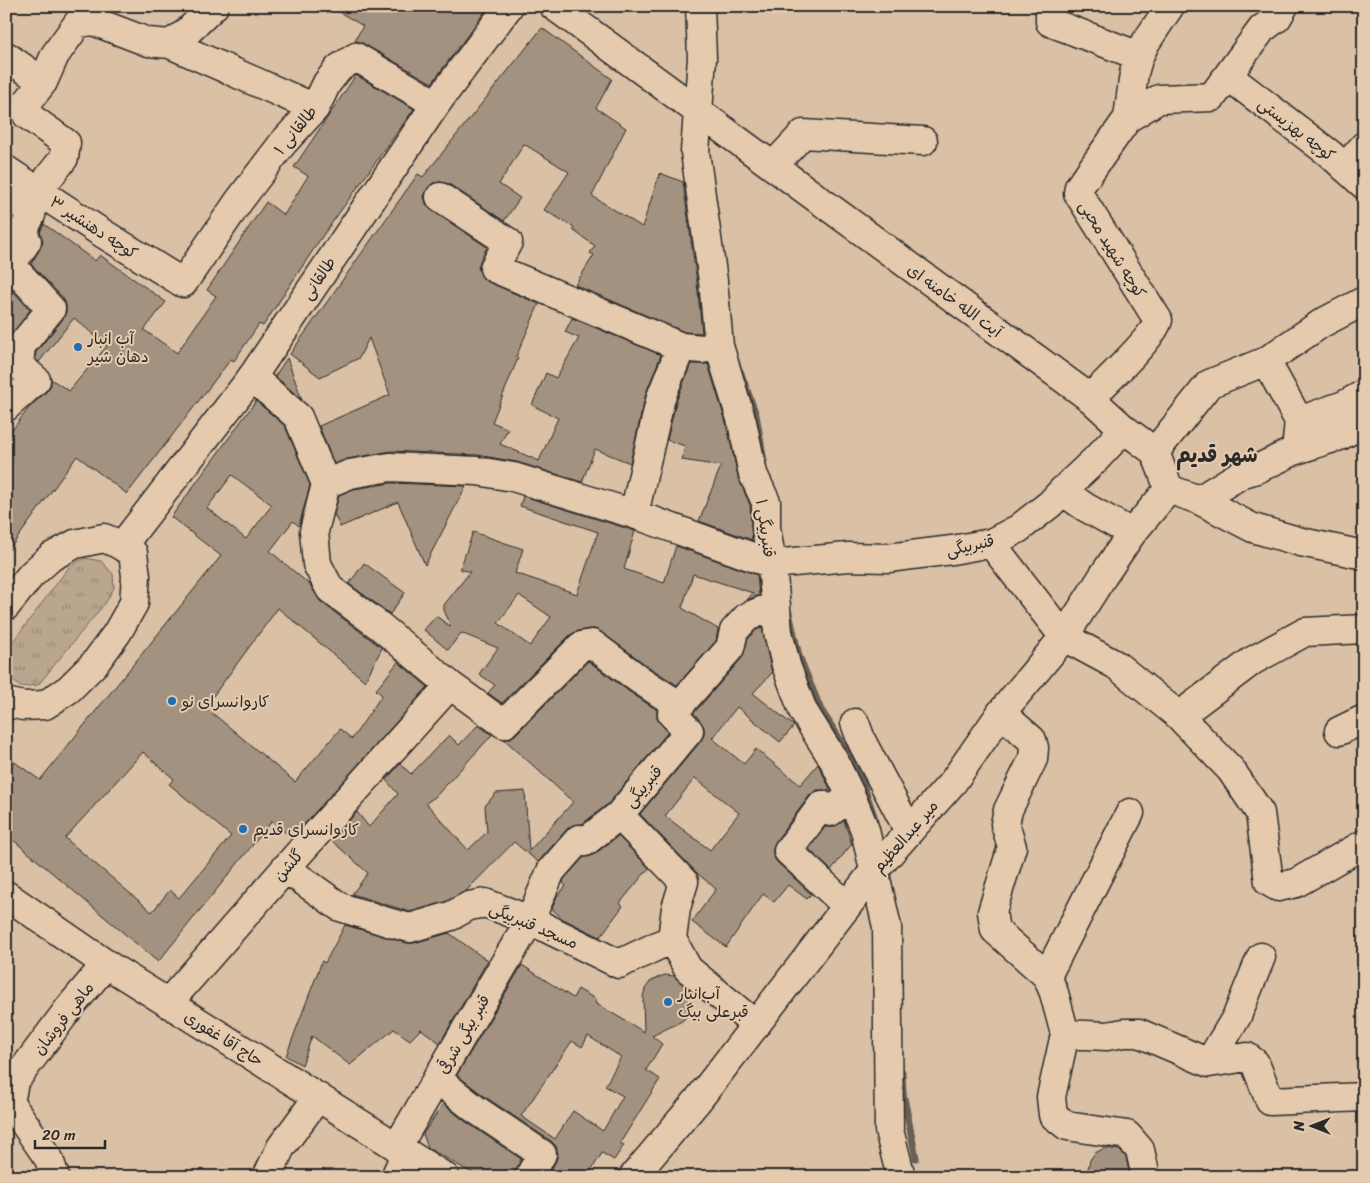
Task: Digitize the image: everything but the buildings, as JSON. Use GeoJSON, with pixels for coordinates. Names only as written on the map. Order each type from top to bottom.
{"type":"FeatureCollection","features":[{"type":"Feature","properties":{"kind":"street"},"geometry":{"type":"LineString","coordinates":[[170,44],[185,34],[214,6]]}},
{"type":"Feature","properties":{"kind":"street","name":"طالقانی"},"geometry":{"type":"LineString","coordinates":[[122,546],[252,377],[436,104],[508,6]]}},
{"type":"Feature","properties":{"kind":"street","name":"قنبربیگی ۱"},"geometry":{"type":"LineString","coordinates":[[700,6],[702,58],[695,152],[713,281],[719,346],[742,422],[753,474],[766,502],[766,528],[772,564],[778,632],[786,665],[803,711],[833,759],[865,830],[887,927],[889,1130],[901,1177]]}},
{"type":"Feature","properties":{"kind":"street"},"geometry":{"type":"LineString","coordinates":[[1050,6],[1050,22],[1139,56]]}},
{"type":"Feature","properties":{"kind":"street","name":"کوچه شهید محبی"},"geometry":{"type":"LineString","coordinates":[[1090,398],[1156,327],[1158,320],[1078,192],[1128,118],[1134,73],[1139,56],[1170,6]]}},
{"type":"Feature","properties":{"kind":"street"},"geometry":{"type":"LineString","coordinates":[[1128,118],[1160,99],[1212,97],[1262,29],[1277,18],[1284,6]]}},
{"type":"Feature","properties":{"kind":"street","name":"آیت الله خامنه ای"},"geometry":{"type":"LineString","coordinates":[[557,7],[1090,398],[1124,429],[1155,452]]}},
{"type":"Feature","properties":{"kind":"street"},"geometry":{"type":"LineString","coordinates":[[6,407],[36,380],[19,365],[21,346],[51,309],[11,265],[27,241],[22,234],[32,215],[22,198],[64,158],[66,143],[27,116],[25,105],[43,82],[55,55],[78,23],[98,14],[148,42],[170,44],[315,108]]}},
{"type":"Feature","properties":{"kind":"street"},"geometry":{"type":"LineString","coordinates":[[6,56],[43,82]]}},
{"type":"Feature","properties":{"kind":"street","name":"طالقانی ۱"},"geometry":{"type":"LineString","coordinates":[[183,283],[239,201],[284,143],[315,108],[327,83],[339,68],[356,57],[436,104]]}},
{"type":"Feature","properties":{"kind":"street","name":"کوچه بهزیستی"},"geometry":{"type":"LineString","coordinates":[[1228,76],[1330,154],[1354,176]]}},
{"type":"Feature","properties":{"kind":"street"},"geometry":{"type":"LineString","coordinates":[[772,166],[803,134],[922,141]]}},
{"type":"Feature","properties":{"kind":"street"},"geometry":{"type":"LineString","coordinates":[[1354,176],[1364,146]]}},
{"type":"Feature","properties":{"kind":"street","name":"کوچه دهنشیر ۳"},"geometry":{"type":"LineString","coordinates":[[6,170],[22,198],[183,283]]}},
{"type":"Feature","properties":{"kind":"street"},"geometry":{"type":"LineString","coordinates":[[440,197],[508,242],[494,268],[681,347],[702,349],[719,346]]}},
{"type":"Feature","properties":{"kind":"street"},"geometry":{"type":"LineString","coordinates":[[1364,301],[1322,323],[1266,361],[1209,384],[1155,452],[1169,488],[1199,500],[1253,528],[1301,542],[1364,555]]}},
{"type":"Feature","properties":{"kind":"street"},"geometry":{"type":"LineString","coordinates":[[634,514],[661,397],[681,347]]}},
{"type":"Feature","properties":{"kind":"street"},"geometry":{"type":"LineString","coordinates":[[1266,361],[1299,421],[1296,450]]}},
{"type":"Feature","properties":{"kind":"street"},"geometry":{"type":"LineString","coordinates":[[252,377],[298,417],[326,484],[314,531],[317,564],[330,589],[381,627],[450,685],[504,724],[581,646],[592,644],[640,680],[680,706],[730,648],[734,631],[747,617],[776,605]]}},
{"type":"Feature","properties":{"kind":"street"},"geometry":{"type":"LineString","coordinates":[[1299,421],[1344,404],[1364,394]]}},
{"type":"Feature","properties":{"kind":"street"},"geometry":{"type":"LineString","coordinates":[[1199,500],[1243,473],[1256,469],[1296,450],[1340,436],[1364,423]]}},
{"type":"Feature","properties":{"kind":"street","name":"قنبربیگی"},"geometry":{"type":"LineString","coordinates":[[772,564],[848,557],[888,558],[952,550],[990,542],[1018,529],[1050,504],[1124,429]]}},
{"type":"Feature","properties":{"kind":"street"},"geometry":{"type":"LineString","coordinates":[[326,484],[350,474],[390,467],[477,471],[513,477],[634,514],[772,564]]}},
{"type":"Feature","properties":{"kind":"street","name":"میر عبدالعظیم"},"geometry":{"type":"LineString","coordinates":[[633,1177],[698,1100],[874,871],[953,782],[1001,713],[1064,637],[1132,533],[1169,488]]}},
{"type":"Feature","properties":{"kind":"street"},"geometry":{"type":"LineString","coordinates":[[1062,491],[1085,507],[1132,533]]}},
{"type":"Feature","properties":{"kind":"street"},"geometry":{"type":"LineString","coordinates":[[6,606],[12,597],[51,557],[75,544],[104,538],[134,552],[136,576],[134,604],[117,633],[95,663],[69,689],[45,705],[22,706],[6,702]]}},
{"type":"Feature","properties":{"kind":"street"},"geometry":{"type":"LineString","coordinates":[[990,542],[1064,637],[1116,665],[1179,716],[1231,770],[1260,813],[1269,882],[1278,887],[1296,882],[1364,844]]}},
{"type":"Feature","properties":{"kind":"street"},"geometry":{"type":"LineString","coordinates":[[1179,716],[1252,661],[1305,632],[1364,628]]}},
{"type":"Feature","properties":{"kind":"street","name":"گلشن"},"geometry":{"type":"LineString","coordinates":[[168,1003],[450,685]]}},
{"type":"Feature","properties":{"kind":"street","name":"قنبربیگی"},"geometry":{"type":"LineString","coordinates":[[672,939],[676,908],[684,882],[619,815],[689,732],[672,714],[680,706]]}},
{"type":"Feature","properties":{"kind":"street"},"geometry":{"type":"LineString","coordinates":[[1001,713],[1032,740],[1034,748],[1033,759],[1008,810],[1005,824],[1012,847],[992,912],[995,930],[1047,976],[1054,993],[1065,1034],[1051,1097],[1053,1115],[1067,1126],[1127,1135],[1140,1150],[1146,1177]]}},
{"type":"Feature","properties":{"kind":"street"},"geometry":{"type":"LineString","coordinates":[[1339,731],[1364,719]]}},
{"type":"Feature","properties":{"kind":"street"},"geometry":{"type":"LineString","coordinates":[[833,759],[858,733],[909,831]]}},
{"type":"Feature","properties":{"kind":"street"},"geometry":{"type":"LineString","coordinates":[[847,906],[788,851],[822,805],[830,812],[851,796]]}},
{"type":"Feature","properties":{"kind":"street"},"geometry":{"type":"LineString","coordinates":[[1047,976],[1130,813]]}},
{"type":"Feature","properties":{"kind":"street","name":"قنبر بیگی شرقی"},"geometry":{"type":"LineString","coordinates":[[395,1177],[402,1150],[437,1079],[530,920],[551,871],[579,839],[585,842],[619,815]]}},
{"type":"Feature","properties":{"kind":"street","name":"مسجد قنبربیگی"},"geometry":{"type":"LineString","coordinates":[[292,861],[340,907],[410,928],[451,916],[469,906],[485,903],[530,920],[619,964],[672,939]]}},
{"type":"Feature","properties":{"kind":"street","name":"حاج آقا غفوری"},"geometry":{"type":"LineString","coordinates":[[8,898],[106,964],[445,1177]]}},
{"type":"Feature","properties":{"kind":"street"},"geometry":{"type":"LineString","coordinates":[[672,939],[688,969],[756,1025]]}},
{"type":"Feature","properties":{"kind":"street"},"geometry":{"type":"LineString","coordinates":[[1209,1062],[1237,1016],[1261,956]]}},
{"type":"Feature","properties":{"kind":"street","name":"ماهی فروشان"},"geometry":{"type":"LineString","coordinates":[[55,1177],[49,1159],[10,1103],[14,1082],[70,1007],[106,964]]}},
{"type":"Feature","properties":{"kind":"street"},"geometry":{"type":"LineString","coordinates":[[1065,1034],[1106,1036],[1139,1033],[1209,1062],[1247,1057],[1255,1063],[1270,1101],[1364,1097]]}},
{"type":"Feature","properties":{"kind":"street"},"geometry":{"type":"LineString","coordinates":[[437,1079],[475,1109],[542,1154],[529,1177]]}},
{"type":"Feature","properties":{"kind":"street"},"geometry":{"type":"LineString","coordinates":[[267,1177],[281,1147],[318,1097]]}},
{"type":"Feature","properties":{"kind":"green space"},"geometry":{"type":"Polygon","coordinates":[[[85,558],[101,561],[113,574],[114,588],[106,602],[38,685],[20,687],[6,674],[6,651],[69,567],[85,558]]]}},
{"type":"Feature","properties":{"kind":"waterway"},"geometry":{"type":"LineString","coordinates":[[740,371],[756,415],[764,461]]}},
{"type":"Feature","properties":{"kind":"waterway"},"geometry":{"type":"LineString","coordinates":[[789,613],[799,656],[821,710],[856,764],[875,819]]}},
{"type":"Feature","properties":{"kind":"waterway"},"geometry":{"type":"LineString","coordinates":[[902,1072],[903,1093],[916,1158]]}},
{"type":"Feature","properties":{"kind":"place","name":"آب انبار دهان شیر"},"geometry":{"type":"Point","coordinates":[78,347]}},
{"type":"Feature","properties":{"kind":"place","name":"کاروانسرای نو"},"geometry":{"type":"Point","coordinates":[172,701]}},
{"type":"Feature","properties":{"kind":"place","name":"کاروانسرای قدیم"},"geometry":{"type":"Point","coordinates":[243,829]}},
{"type":"Feature","properties":{"kind":"place","name":"آب‌انبار قبرعلی بیگ"},"geometry":{"type":"Point","coordinates":[668,1002]}},
{"type":"Feature","properties":{"kind":"district","name":"شهر قدیم"},"geometry":{"type":"Point","coordinates":[1217,455]}}]}
